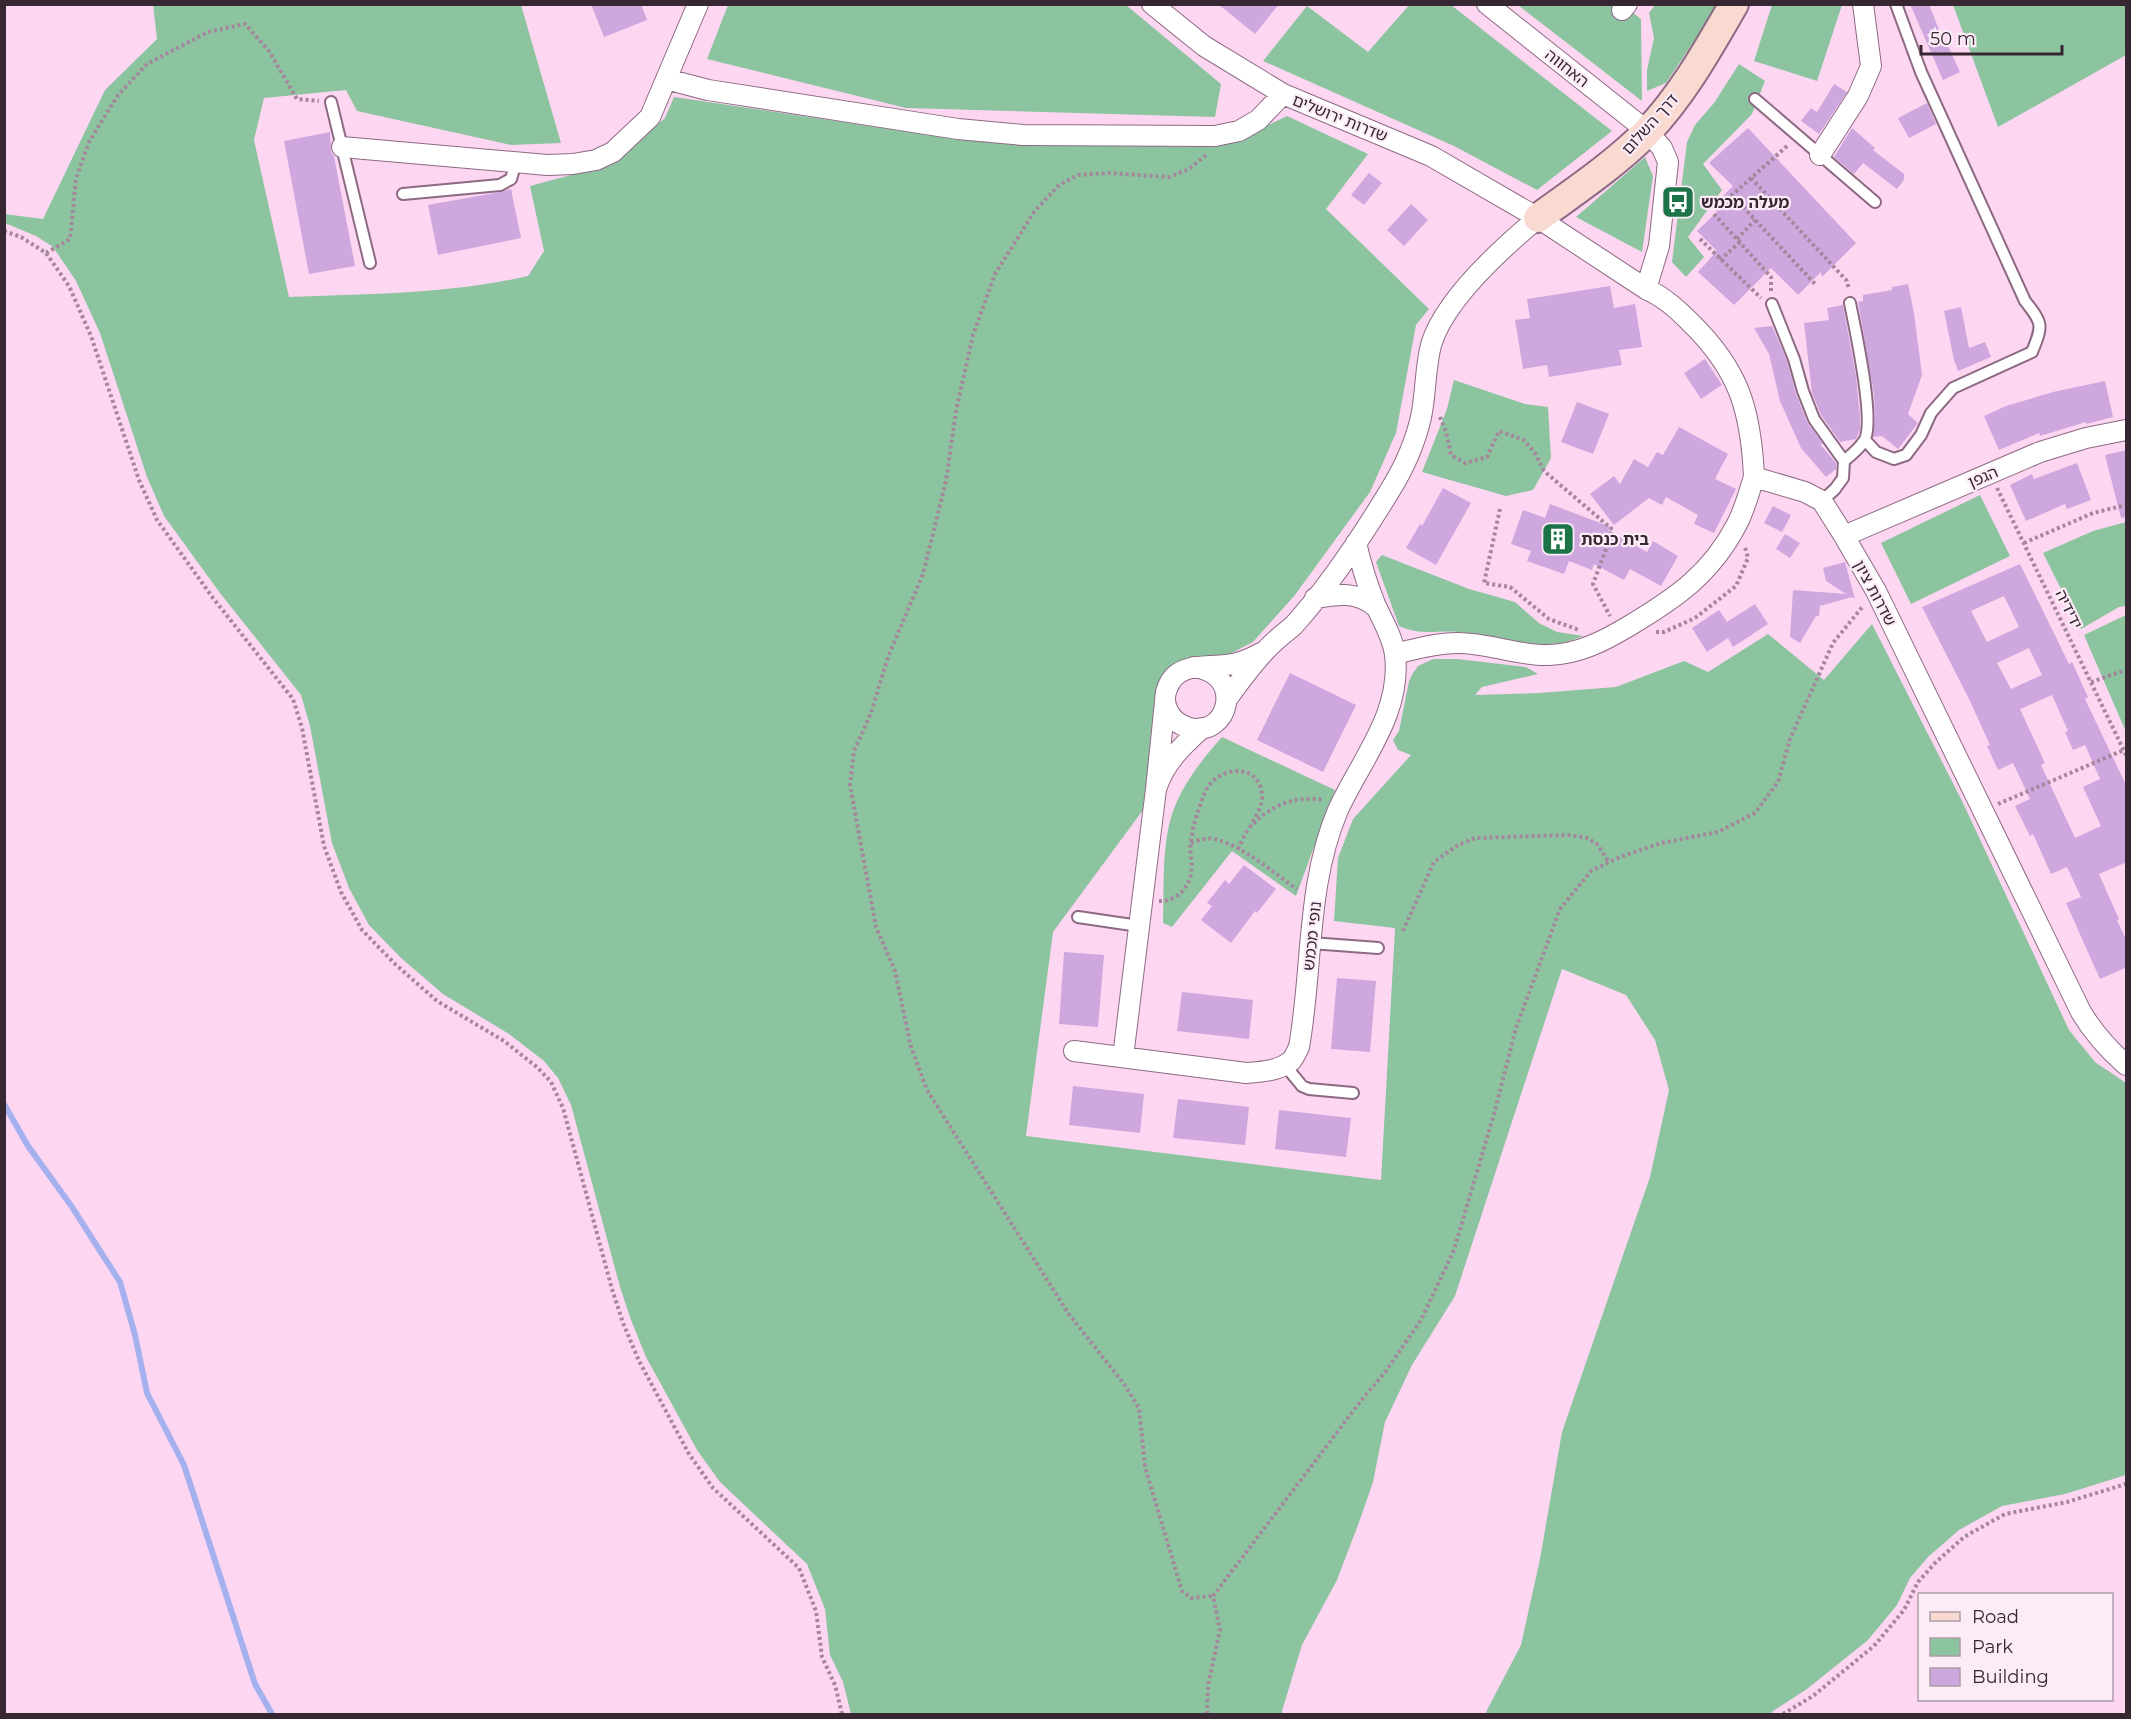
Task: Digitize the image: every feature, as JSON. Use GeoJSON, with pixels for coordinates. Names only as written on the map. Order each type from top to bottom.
{"type":"FeatureCollection","features":[{"type":"Feature","properties":{"kind":"street"},"geometry":{"type":"LineString","coordinates":[[342,147],[547,165],[596,160],[613,152],[650,117],[698,4]]}},
{"type":"Feature","properties":{"kind":"street","name":"שדרות ירושלים"},"geometry":{"type":"LineString","coordinates":[[1152,4],[1204,46],[1283,94],[1431,156],[1538,218]]}},
{"type":"Feature","properties":{"kind":"street","name":"האחווה"},"geometry":{"type":"LineString","coordinates":[[1487,4],[1647,131],[1662,148],[1668,162],[1659,246],[1646,289]]}},
{"type":"Feature","properties":{"kind":"street","name":"דרך השלום"},"geometry":{"type":"LineString","coordinates":[[1538,218],[1620,157],[1647,131],[1677,95],[1734,4]]}},
{"type":"Feature","properties":{"kind":"street"},"geometry":{"type":"LineString","coordinates":[[1820,155],[1858,96],[1871,66],[1863,4]]}},
{"type":"Feature","properties":{"kind":"street"},"geometry":{"type":"LineString","coordinates":[[666,79],[708,90],[958,129],[1023,135],[1215,135],[1239,131],[1258,120],[1283,94]]}},
{"type":"Feature","properties":{"kind":"street"},"geometry":{"type":"LineString","coordinates":[[1227,699],[1248,670],[1293,625],[1344,562],[1390,492],[1410,454],[1421,417],[1431,345],[1443,320],[1478,274],[1510,241],[1538,218],[1660,296],[1706,337],[1726,363],[1744,403],[1753,439],[1754,477],[1738,524],[1693,584],[1666,604],[1589,647],[1569,653],[1529,654],[1460,643],[1395,654]]}},
{"type":"Feature","properties":{"kind":"street","name":"הגפן"},"geometry":{"type":"LineString","coordinates":[[1844,536],[2040,452],[2085,438],[2127,430]]}},
{"type":"Feature","properties":{"kind":"street"},"geometry":{"type":"LineString","coordinates":[[1754,477],[1805,492],[1822,501]]}},
{"type":"Feature","properties":{"kind":"street","name":"שדרות ציון"},"geometry":{"type":"LineString","coordinates":[[1822,501],[1876,591],[2081,1012],[2090,1027],[2123,1055]]}},
{"type":"Feature","properties":{"kind":"street","name":"נופי מכמש"},"geometry":{"type":"LineString","coordinates":[[1284,1064],[1291,1060],[1299,1047],[1321,864],[1339,810],[1387,717],[1395,675],[1395,654],[1388,630],[1360,563],[1356,543]]}},
{"type":"Feature","properties":{"kind":"street"},"geometry":{"type":"LineString","coordinates":[[1315,598],[1335,594],[1352,596],[1366,599],[1377,608]]}},
{"type":"Feature","properties":{"kind":"street"},"geometry":{"type":"LineString","coordinates":[[1123,1057],[1156,789],[1165,692],[1176,674],[1184,669],[1228,665],[1251,659],[1268,648]]}},
{"type":"Feature","properties":{"kind":"street"},"geometry":{"type":"LineString","coordinates":[[1165,702],[1174,720],[1192,729],[1212,725],[1220,718],[1227,699],[1226,689],[1221,679],[1214,672],[1205,668],[1194,667]]}},
{"type":"Feature","properties":{"kind":"street"},"geometry":{"type":"LineString","coordinates":[[1156,789],[1172,756],[1203,728]]}},
{"type":"Feature","properties":{"kind":"street"},"geometry":{"type":"LineString","coordinates":[[1074,1052],[1246,1073],[1264,1071],[1284,1064]]}},
{"type":"Feature","properties":{"kind":"lane"},"geometry":{"type":"LineString","coordinates":[[1865,440],[1876,452],[1894,459],[1906,455],[1921,435],[1931,412],[1953,388],[2032,352],[2040,332],[2039,319],[2025,301],[1921,72],[1896,4]]}},
{"type":"Feature","properties":{"kind":"lane"},"geometry":{"type":"LineString","coordinates":[[1755,99],[1875,202]]}},
{"type":"Feature","properties":{"kind":"lane"},"geometry":{"type":"LineString","coordinates":[[331,102],[370,263]]}},
{"type":"Feature","properties":{"kind":"lane"},"geometry":{"type":"LineString","coordinates":[[403,194],[500,185],[511,179],[516,162]]}},
{"type":"Feature","properties":{"kind":"lane"},"geometry":{"type":"LineString","coordinates":[[1844,461],[1865,440],[1868,422],[1850,303]]}},
{"type":"Feature","properties":{"kind":"lane"},"geometry":{"type":"LineString","coordinates":[[1772,304],[1814,419],[1844,461],[1843,478],[1822,501]]}},
{"type":"Feature","properties":{"kind":"lane"},"geometry":{"type":"LineString","coordinates":[[1078,917],[1139,926]]}},
{"type":"Feature","properties":{"kind":"lane"},"geometry":{"type":"LineString","coordinates":[[1311,943],[1378,948]]}},
{"type":"Feature","properties":{"kind":"lane"},"geometry":{"type":"LineString","coordinates":[[1284,1064],[1302,1086],[1309,1089],[1353,1093]]}},
{"type":"Feature","properties":{"kind":"path"},"geometry":{"type":"LineString","coordinates":[[46,253],[70,239],[76,179],[89,142],[118,95],[147,64],[208,32],[244,24],[269,51],[297,99],[331,102]]}},
{"type":"Feature","properties":{"kind":"path"},"geometry":{"type":"LineString","coordinates":[[1215,135],[1208,153],[1190,169],[1169,177],[1108,173],[1078,175],[1058,186],[1034,212],[995,274],[973,335],[956,411],[946,481],[923,574],[888,657],[871,713],[854,751],[850,785],[876,927],[895,971],[911,1047],[927,1090],[1068,1313],[1124,1384],[1139,1408],[1145,1467],[1182,1591],[1191,1598],[1213,1596],[1386,1371],[1421,1320],[1454,1250],[1494,1114],[1516,1028],[1560,909],[1591,871],[1609,862],[1661,843],[1718,832],[1755,813],[1778,782],[1790,739],[1833,644],[1876,591]]}},
{"type":"Feature","properties":{"kind":"path"},"geometry":{"type":"LineString","coordinates":[[1798,136],[1732,195],[1816,285]]}},
{"type":"Feature","properties":{"kind":"path"},"geometry":{"type":"LineString","coordinates":[[1751,178],[1847,281],[1850,303]]}},
{"type":"Feature","properties":{"kind":"path"},"geometry":{"type":"LineString","coordinates":[[1714,214],[1771,277],[1772,304]]}},
{"type":"Feature","properties":{"kind":"path"},"geometry":{"type":"LineString","coordinates":[[1720,260],[1755,220]]}},
{"type":"Feature","properties":{"kind":"path"},"geometry":{"type":"LineString","coordinates":[[4,231],[21,237],[46,253],[69,285],[91,336],[139,480],[157,520],[213,598],[294,699],[302,728],[324,846],[341,892],[362,930],[395,964],[437,1001],[504,1041],[538,1068],[551,1083],[563,1108],[612,1289],[639,1361],[689,1454],[713,1488],[799,1569],[816,1611],[822,1657],[835,1685],[842,1714]]}},
{"type":"Feature","properties":{"kind":"path"},"geometry":{"type":"LineString","coordinates":[[1700,239],[1759,297],[1772,304]]}},
{"type":"Feature","properties":{"kind":"path"},"geometry":{"type":"LineString","coordinates":[[1426,383],[1446,432],[1450,455],[1465,463],[1487,457],[1499,431],[1524,440],[1544,471],[1613,530],[1593,584],[1619,632]]}},
{"type":"Feature","properties":{"kind":"path","name":"ידידיה"},"geometry":{"type":"LineString","coordinates":[[1990,474],[2126,753]]}},
{"type":"Feature","properties":{"kind":"path"},"geometry":{"type":"LineString","coordinates":[[2024,543],[2093,513],[2127,505]]}},
{"type":"Feature","properties":{"kind":"path"},"geometry":{"type":"LineString","coordinates":[[1500,509],[1484,583],[1510,587],[1549,619],[1575,630],[1664,632],[1695,618],[1736,586],[1748,558],[1738,524]]}},
{"type":"Feature","properties":{"kind":"path"},"geometry":{"type":"LineString","coordinates":[[2091,682],[2127,670]]}},
{"type":"Feature","properties":{"kind":"path"},"geometry":{"type":"LineString","coordinates":[[1983,811],[2126,753]]}},
{"type":"Feature","properties":{"kind":"path"},"geometry":{"type":"LineString","coordinates":[[1143,900],[1173,899],[1185,890],[1192,873],[1190,843],[1208,785],[1221,773],[1237,770],[1250,774],[1258,782],[1262,795],[1260,807],[1238,849]]}},
{"type":"Feature","properties":{"kind":"path"},"geometry":{"type":"LineString","coordinates":[[1251,825],[1269,811],[1289,800],[1309,797],[1323,800],[1339,810]]}},
{"type":"Feature","properties":{"kind":"path"},"geometry":{"type":"LineString","coordinates":[[1403,931],[1434,862],[1458,844],[1475,838],[1568,835],[1587,838],[1597,844],[1609,862]]}},
{"type":"Feature","properties":{"kind":"path"},"geometry":{"type":"LineString","coordinates":[[1190,843],[1207,838],[1215,839],[1238,849],[1300,891],[1316,893]]}},
{"type":"Feature","properties":{"kind":"path"},"geometry":{"type":"LineString","coordinates":[[1783,1714],[1813,1696],[1874,1646],[1904,1610],[1918,1582],[1964,1537],[2005,1514],[2067,1502],[2127,1484]]}},
{"type":"Feature","properties":{"kind":"path"},"geometry":{"type":"LineString","coordinates":[[1207,1714],[1208,1685],[1220,1630],[1213,1596]]}},
{"type":"Feature","properties":{"kind":"green space"},"geometry":{"type":"Polygon","coordinates":[[[153,4],[521,5],[561,143],[511,145],[357,111],[346,90],[264,98],[254,140],[289,297],[439,290],[528,276],[544,251],[530,186],[612,164],[665,118],[674,97],[958,139],[1188,147],[1240,139],[1287,116],[1368,154],[1326,209],[1429,309],[1416,325],[1396,433],[1370,492],[1295,595],[1253,642],[1218,660],[1198,659],[1156,702],[1143,810],[1053,932],[1026,1136],[1381,1180],[1395,928],[1334,921],[1338,858],[1353,819],[1411,755],[1398,750],[1393,740],[1399,731],[1409,681],[1418,666],[1433,659],[1457,659],[1526,667],[1538,674],[1482,687],[1475,695],[1616,687],[1684,661],[1708,672],[1768,634],[1824,680],[1872,624],[1963,803],[2069,1030],[2095,1062],[2126,1083],[2126,1475],[2065,1494],[2002,1506],[1959,1530],[1928,1557],[1910,1578],[1897,1605],[1868,1640],[1807,1689],[1770,1714],[1486,1714],[1521,1645],[1540,1559],[1562,1432],[1650,1177],[1669,1090],[1655,1040],[1626,995],[1562,969],[1455,1296],[1412,1365],[1385,1422],[1373,1482],[1358,1525],[1337,1580],[1302,1645],[1282,1714],[851,1714],[843,1682],[830,1655],[825,1609],[807,1564],[720,1482],[697,1450],[646,1357],[620,1287],[571,1105],[558,1078],[544,1061],[509,1034],[443,994],[401,958],[369,925],[349,888],[332,843],[310,726],[301,695],[220,593],[164,516],[147,477],[100,333],[76,281],[53,247],[36,236],[5,223],[4,214],[43,219],[105,90],[157,39],[153,4]]]}},
{"type":"Feature","properties":{"kind":"green space"},"geometry":{"type":"Polygon","coordinates":[[[1410,4],[1451,5],[1612,131],[1537,190],[1454,146],[1263,61],[1307,6],[1368,52],[1410,4]]]}},
{"type":"Feature","properties":{"kind":"green space"},"geometry":{"type":"Polygon","coordinates":[[[728,5],[1126,5],[1221,84],[1215,117],[906,108],[707,59],[728,5]]]}},
{"type":"Feature","properties":{"kind":"green space"},"geometry":{"type":"Polygon","coordinates":[[[1518,5],[1623,5],[1641,19],[1642,101],[1518,5]]]}},
{"type":"Feature","properties":{"kind":"green space"},"geometry":{"type":"Polygon","coordinates":[[[1655,5],[1718,5],[1666,83],[1647,91],[1647,70],[1654,38],[1649,13],[1655,5]]]}},
{"type":"Feature","properties":{"kind":"green space"},"geometry":{"type":"Polygon","coordinates":[[[1772,5],[1842,5],[1817,81],[1754,61],[1772,5]]]}},
{"type":"Feature","properties":{"kind":"green space"},"geometry":{"type":"Polygon","coordinates":[[[1953,5],[2126,5],[2126,55],[1998,127],[1953,5]]]}},
{"type":"Feature","properties":{"kind":"green space"},"geometry":{"type":"Polygon","coordinates":[[[1739,64],[1765,81],[1752,114],[1703,164],[1722,190],[1688,237],[1704,257],[1686,277],[1672,262],[1687,142],[1695,125],[1714,103],[1739,64]]]}},
{"type":"Feature","properties":{"kind":"green space"},"geometry":{"type":"Polygon","coordinates":[[[1645,157],[1653,176],[1642,252],[1576,217],[1645,157]]]}},
{"type":"Feature","properties":{"kind":"green space"},"geometry":{"type":"Polygon","coordinates":[[[1454,380],[1525,404],[1548,407],[1551,458],[1533,490],[1506,496],[1422,472],[1447,409],[1454,380]]]}},
{"type":"Feature","properties":{"kind":"green space"},"geometry":{"type":"Polygon","coordinates":[[[1980,495],[2010,556],[1911,604],[1881,543],[1980,495]]]}},
{"type":"Feature","properties":{"kind":"green space"},"geometry":{"type":"Polygon","coordinates":[[[2126,522],[2126,606],[2119,607],[2081,629],[2043,553],[2093,531],[2126,522]]]}},
{"type":"Feature","properties":{"kind":"green space"},"geometry":{"type":"Polygon","coordinates":[[[1382,555],[1469,589],[1515,602],[1539,623],[1557,632],[1584,636],[1561,643],[1537,644],[1459,632],[1415,631],[1399,626],[1376,562],[1382,555]]]}},
{"type":"Feature","properties":{"kind":"green space"},"geometry":{"type":"Polygon","coordinates":[[[2126,615],[2126,732],[2084,635],[2126,615]]]}},
{"type":"Feature","properties":{"kind":"green space"},"geometry":{"type":"Polygon","coordinates":[[[1222,737],[1335,790],[1296,896],[1232,851],[1172,927],[1163,923],[1164,861],[1169,825],[1183,789],[1222,737]]]}},
{"type":"Feature","properties":{"kind":"building"},"geometry":{"type":"Polygon","coordinates":[[[591,4],[641,4],[647,20],[604,37],[591,4]]]}},
{"type":"Feature","properties":{"kind":"building"},"geometry":{"type":"Polygon","coordinates":[[[1218,4],[1279,4],[1255,34],[1218,4]]]}},
{"type":"Feature","properties":{"kind":"building"},"geometry":{"type":"Polygon","coordinates":[[[1910,4],[1929,4],[1943,40],[1945,39],[1960,72],[1943,80],[1910,4]]]}},
{"type":"Feature","properties":{"kind":"building"},"geometry":{"type":"Polygon","coordinates":[[[1834,84],[1847,92],[1819,134],[1801,121],[1811,108],[1817,112],[1834,84]]]}},
{"type":"Feature","properties":{"kind":"building"},"geometry":{"type":"Polygon","coordinates":[[[1927,103],[1936,124],[1909,138],[1898,118],[1927,103]]]}},
{"type":"Feature","properties":{"kind":"building"},"geometry":{"type":"Polygon","coordinates":[[[1748,128],[1856,243],[1822,277],[1821,272],[1798,295],[1771,268],[1734,305],[1698,272],[1717,251],[1697,231],[1717,212],[1712,207],[1733,186],[1709,163],[1748,128]]]}},
{"type":"Feature","properties":{"kind":"building"},"geometry":{"type":"Polygon","coordinates":[[[1852,128],[1875,148],[1873,150],[1904,174],[1904,180],[1897,189],[1863,163],[1854,174],[1834,157],[1852,128]]]}},
{"type":"Feature","properties":{"kind":"building"},"geometry":{"type":"Polygon","coordinates":[[[330,132],[331,152],[334,156],[355,266],[309,274],[284,141],[330,132]]]}},
{"type":"Feature","properties":{"kind":"building"},"geometry":{"type":"Polygon","coordinates":[[[1369,173],[1382,183],[1364,205],[1351,195],[1369,173]]]}},
{"type":"Feature","properties":{"kind":"building"},"geometry":{"type":"Polygon","coordinates":[[[511,189],[521,238],[438,255],[428,205],[511,189]]]}},
{"type":"Feature","properties":{"kind":"building"},"geometry":{"type":"Polygon","coordinates":[[[1411,204],[1428,220],[1404,246],[1387,230],[1411,204]]]}},
{"type":"Feature","properties":{"kind":"building"},"geometry":{"type":"Polygon","coordinates":[[[1908,284],[1922,375],[1908,414],[1918,423],[1898,449],[1882,436],[1873,437],[1874,395],[1858,302],[1863,301],[1863,295],[1892,290],[1892,287],[1908,284]]]}},
{"type":"Feature","properties":{"kind":"building"},"geometry":{"type":"Polygon","coordinates":[[[1610,286],[1614,308],[1635,304],[1642,347],[1619,350],[1622,365],[1549,377],[1547,365],[1523,369],[1515,320],[1530,318],[1527,299],[1610,286]]]}},
{"type":"Feature","properties":{"kind":"building"},"geometry":{"type":"Polygon","coordinates":[[[1843,305],[1856,376],[1860,430],[1856,439],[1840,442],[1821,415],[1812,393],[1804,323],[1829,320],[1827,308],[1843,305]]]}},
{"type":"Feature","properties":{"kind":"building"},"geometry":{"type":"Polygon","coordinates":[[[1961,307],[1969,348],[1985,342],[1991,357],[1958,371],[1944,311],[1961,307]]]}},
{"type":"Feature","properties":{"kind":"building"},"geometry":{"type":"Polygon","coordinates":[[[1772,326],[1787,361],[1807,422],[1823,444],[1820,444],[1836,463],[1836,469],[1826,477],[1801,448],[1780,401],[1769,354],[1754,328],[1772,326]]]}},
{"type":"Feature","properties":{"kind":"building"},"geometry":{"type":"Polygon","coordinates":[[[1705,359],[1722,385],[1701,399],[1684,373],[1705,359]]]}},
{"type":"Feature","properties":{"kind":"building"},"geometry":{"type":"Polygon","coordinates":[[[2105,381],[2113,417],[2086,424],[2086,422],[2040,436],[2039,433],[1999,450],[1984,416],[2006,406],[2053,392],[2105,381]]]}},
{"type":"Feature","properties":{"kind":"building"},"geometry":{"type":"Polygon","coordinates":[[[1577,402],[1609,414],[1593,454],[1561,442],[1577,402]]]}},
{"type":"Feature","properties":{"kind":"building"},"geometry":{"type":"Polygon","coordinates":[[[1679,427],[1728,454],[1715,479],[1736,489],[1714,533],[1694,524],[1698,515],[1666,497],[1662,505],[1649,498],[1614,525],[1590,494],[1614,476],[1620,484],[1634,459],[1648,467],[1657,452],[1663,455],[1679,427]]]}},
{"type":"Feature","properties":{"kind":"building"},"geometry":{"type":"Polygon","coordinates":[[[2127,450],[2127,517],[2121,518],[2105,455],[2127,450]]]}},
{"type":"Feature","properties":{"kind":"building"},"geometry":{"type":"Polygon","coordinates":[[[2077,463],[2091,500],[2067,509],[2065,504],[2026,521],[2010,485],[2032,474],[2034,479],[2077,463]]]}},
{"type":"Feature","properties":{"kind":"building"},"geometry":{"type":"Polygon","coordinates":[[[1443,488],[1471,503],[1436,565],[1406,548],[1420,524],[1422,526],[1443,488]]]}},
{"type":"Feature","properties":{"kind":"building","name":"בית כנסת"},"geometry":{"type":"Polygon","coordinates":[[[1550,504],[1611,527],[1608,530],[1647,552],[1653,541],[1678,556],[1661,586],[1630,569],[1624,580],[1594,564],[1592,570],[1569,561],[1564,574],[1527,561],[1531,551],[1511,544],[1523,510],[1545,518],[1550,504]]]}},
{"type":"Feature","properties":{"kind":"building"},"geometry":{"type":"Polygon","coordinates":[[[1773,506],[1791,515],[1782,532],[1764,523],[1773,506]]]}},
{"type":"Feature","properties":{"kind":"building"},"geometry":{"type":"Polygon","coordinates":[[[1785,534],[1800,543],[1790,558],[1776,549],[1785,534]]]}},
{"type":"Feature","properties":{"kind":"building"},"geometry":{"type":"Polygon","coordinates":[[[1845,562],[1855,599],[1852,597],[1820,606],[1819,616],[1816,616],[1800,643],[1790,637],[1793,590],[1846,594],[1826,581],[1823,568],[1845,562]]]}},
{"type":"Feature","properties":{"kind":"building"},"geometry":{"type":"Polygon","coordinates":[[[2020,564],[2069,664],[2072,662],[2088,697],[2085,699],[2127,787],[2127,862],[2099,874],[2127,942],[2127,967],[2100,979],[2066,903],[2081,897],[2067,867],[2051,874],[2033,834],[2030,836],[2015,806],[2030,799],[2013,763],[1998,770],[1987,746],[1990,745],[1969,699],[1922,607],[2020,564]],[[2004,596],[1971,611],[1987,642],[2019,627],[2004,596]],[[2029,648],[1997,663],[2011,689],[2042,675],[2029,648]],[[2052,695],[2020,709],[2045,763],[2041,765],[2075,838],[2101,826],[2083,787],[2100,779],[2085,745],[2073,750],[2065,732],[2068,731],[2052,695]]]}},
{"type":"Feature","properties":{"kind":"building"},"geometry":{"type":"Polygon","coordinates":[[[1755,604],[1768,624],[1733,647],[1728,638],[1707,652],[1692,628],[1719,610],[1727,622],[1755,604]]]}},
{"type":"Feature","properties":{"kind":"building"},"geometry":{"type":"Polygon","coordinates":[[[1290,673],[1356,705],[1323,772],[1257,740],[1290,673]]]}},
{"type":"Feature","properties":{"kind":"building"},"geometry":{"type":"Polygon","coordinates":[[[1244,865],[1276,889],[1257,913],[1255,911],[1231,943],[1201,920],[1212,906],[1207,903],[1225,880],[1229,884],[1244,865]]]}},
{"type":"Feature","properties":{"kind":"building"},"geometry":{"type":"Polygon","coordinates":[[[1064,952],[1104,955],[1098,1027],[1059,1024],[1064,952]]]}},
{"type":"Feature","properties":{"kind":"building"},"geometry":{"type":"Polygon","coordinates":[[[1337,978],[1376,981],[1370,1052],[1331,1049],[1337,978]]]}},
{"type":"Feature","properties":{"kind":"building"},"geometry":{"type":"Polygon","coordinates":[[[1182,992],[1253,1000],[1249,1039],[1177,1031],[1182,992]]]}},
{"type":"Feature","properties":{"kind":"building"},"geometry":{"type":"Polygon","coordinates":[[[1073,1086],[1144,1094],[1140,1133],[1069,1125],[1073,1086]]]}},
{"type":"Feature","properties":{"kind":"building"},"geometry":{"type":"Polygon","coordinates":[[[1178,1099],[1249,1107],[1245,1145],[1173,1138],[1178,1099]]]}},
{"type":"Feature","properties":{"kind":"building"},"geometry":{"type":"Polygon","coordinates":[[[1279,1110],[1351,1118],[1346,1157],[1275,1149],[1279,1110]]]}},
{"type":"Feature","properties":{"kind":"waterway"},"geometry":{"type":"LineString","coordinates":[[4,1104],[28,1146],[72,1207],[120,1282],[135,1335],[147,1393],[184,1465],[255,1684],[272,1714]]}},
{"type":"Feature","properties":{"kind":"place","name":"מעלה מכמש"},"geometry":{"type":"Point","coordinates":[1678,202]}},
{"type":"Feature","properties":{"kind":"place","name":"בית כנסת"},"geometry":{"type":"Point","coordinates":[1558,539]}}]}
